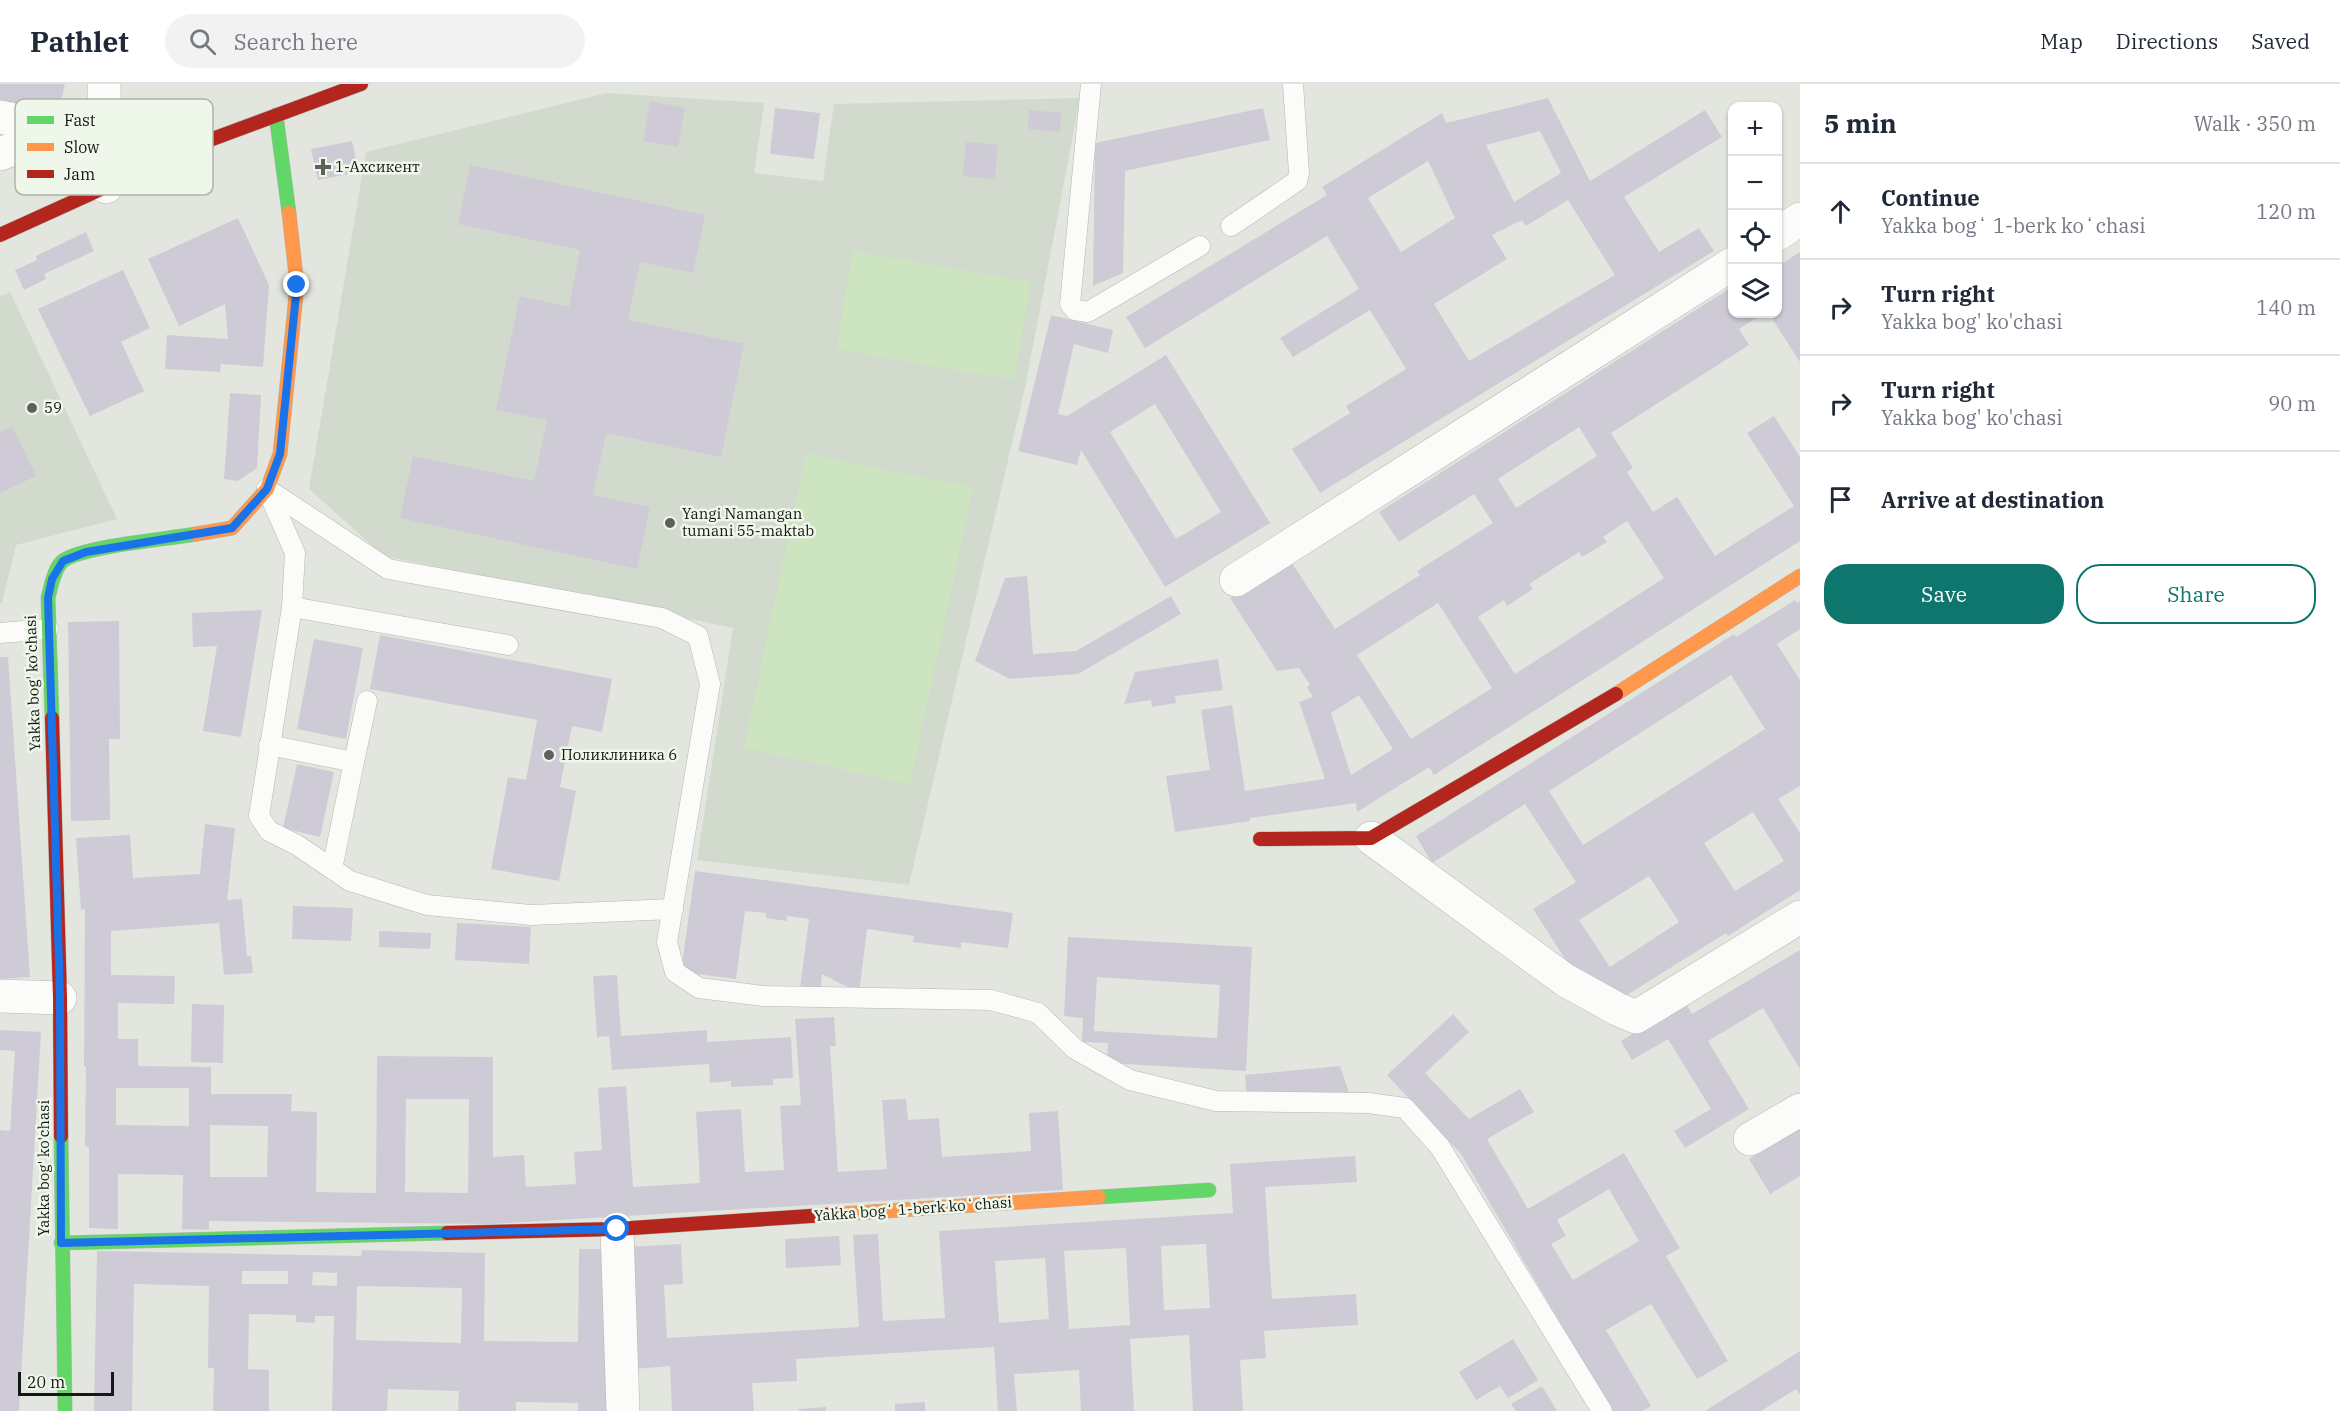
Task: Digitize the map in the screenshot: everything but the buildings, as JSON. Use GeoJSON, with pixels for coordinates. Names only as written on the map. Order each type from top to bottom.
{"type":"FeatureCollection","features":[{"type":"Feature","properties":{"kind":"street"},"geometry":{"type":"LineString","coordinates":[[104,84],[104,99]]}},
{"type":"Feature","properties":{"kind":"street"},"geometry":{"type":"LineString","coordinates":[[213,139],[361,84]]}},
{"type":"Feature","properties":{"kind":"street","name":"Yakka bog' ko'chasi"},"geometry":{"type":"LineString","coordinates":[[65,1411],[61,1243],[60,998],[48,598],[52,579],[63,561],[86,552],[232,528],[267,489],[280,454],[297,285],[276,115]]}},
{"type":"Feature","properties":{"kind":"street"},"geometry":{"type":"LineString","coordinates":[[0,117],[15,120]]}},
{"type":"Feature","properties":{"kind":"street"},"geometry":{"type":"LineString","coordinates":[[0,153],[15,147]]}},
{"type":"Feature","properties":{"kind":"street"},"geometry":{"type":"LineString","coordinates":[[0,235],[88,195]]}},
{"type":"Feature","properties":{"kind":"street"},"geometry":{"type":"LineString","coordinates":[[1782,231],[1800,219]]}},
{"type":"Feature","properties":{"kind":"street"},"geometry":{"type":"LineString","coordinates":[[1236,580],[1728,267]]}},
{"type":"Feature","properties":{"kind":"street"},"geometry":{"type":"LineString","coordinates":[[1260,839],[1371,838],[1594,708],[1800,576]]}},
{"type":"Feature","properties":{"kind":"street"},"geometry":{"type":"LineString","coordinates":[[1371,838],[1565,980],[1636,1017],[1800,917]]}},
{"type":"Feature","properties":{"kind":"street"},"geometry":{"type":"LineString","coordinates":[[0,996],[60,998]]}},
{"type":"Feature","properties":{"kind":"street"},"geometry":{"type":"LineString","coordinates":[[1750,1139],[1800,1110]]}},
{"type":"Feature","properties":{"kind":"street","name":"Yakka bogʻ 1-berk koʻchasi"},"geometry":{"type":"LineString","coordinates":[[61,1243],[617,1229],[1209,1190]]}},
{"type":"Feature","properties":{"kind":"street"},"geometry":{"type":"LineString","coordinates":[[617,1229],[622,1411]]}},
{"type":"Feature","properties":{"kind":"lane"},"geometry":{"type":"LineString","coordinates":[[1091,84],[1070,304],[1075,310],[1088,312],[1200,246]]}},
{"type":"Feature","properties":{"kind":"lane"},"geometry":{"type":"LineString","coordinates":[[1231,226],[1297,181],[1299,172],[1293,84]]}},
{"type":"Feature","properties":{"kind":"lane"},"geometry":{"type":"LineString","coordinates":[[267,489],[295,553],[292,607],[259,816],[269,831],[297,845],[350,881],[427,905],[531,915],[673,909]]}},
{"type":"Feature","properties":{"kind":"lane"},"geometry":{"type":"LineString","coordinates":[[267,489],[388,569],[662,618],[698,636],[710,684],[667,942],[675,972],[699,988],[764,996],[991,1000],[1038,1013],[1075,1049],[1130,1080],[1216,1101],[1368,1102],[1405,1108],[1440,1147],[1602,1411]]}},
{"type":"Feature","properties":{"kind":"lane"},"geometry":{"type":"LineString","coordinates":[[292,607],[508,645]]}},
{"type":"Feature","properties":{"kind":"lane"},"geometry":{"type":"LineString","coordinates":[[0,633],[48,629]]}},
{"type":"Feature","properties":{"kind":"lane"},"geometry":{"type":"LineString","coordinates":[[332,869],[367,701]]}},
{"type":"Feature","properties":{"kind":"lane"},"geometry":{"type":"LineString","coordinates":[[269,745],[354,762]]}},
{"type":"Feature","properties":{"kind":"shaded area","name":"Yangi Namangan tumani 55-maktab"},"geometry":{"type":"Polygon","coordinates":[[[607,93],[764,103],[754,173],[823,181],[834,104],[1080,98],[1026,383],[909,885],[697,860],[733,628],[384,556],[309,489],[366,152],[607,93]]]}},
{"type":"Feature","properties":{"kind":"shaded area","name":"59"},"geometry":{"type":"Polygon","coordinates":[[[10,292],[117,519],[16,545],[2,603],[0,603],[0,296],[10,292]]]}},
{"type":"Feature","properties":{"kind":"green space"},"geometry":{"type":"Polygon","coordinates":[[[853,251],[1031,282],[1014,380],[836,349],[853,251]]]}},
{"type":"Feature","properties":{"kind":"green space"},"geometry":{"type":"Polygon","coordinates":[[[806,453],[973,488],[910,784],[744,748],[806,453]]]}},
{"type":"Feature","properties":{"kind":"traffic: fast"},"geometry":{"type":"LineString","coordinates":[[276,115],[289,213]]}},
{"type":"Feature","properties":{"kind":"traffic: fast"},"geometry":{"type":"LineString","coordinates":[[52,718],[48,598],[53,578],[61,563],[75,555],[90,551],[196,534]]}},
{"type":"Feature","properties":{"kind":"traffic: fast"},"geometry":{"type":"LineString","coordinates":[[61,1136],[65,1411]]}},
{"type":"Feature","properties":{"kind":"traffic: fast"},"geometry":{"type":"LineString","coordinates":[[1099,1197],[1209,1190]]}},
{"type":"Feature","properties":{"kind":"traffic: fast"},"geometry":{"type":"LineString","coordinates":[[61,1243],[447,1233]]}},
{"type":"Feature","properties":{"kind":"traffic: slow"},"geometry":{"type":"LineString","coordinates":[[196,534],[232,528],[267,489],[280,454],[297,285],[289,213]]}},
{"type":"Feature","properties":{"kind":"traffic: slow"},"geometry":{"type":"LineString","coordinates":[[1616,694],[1800,576]]}},
{"type":"Feature","properties":{"kind":"traffic: slow"},"geometry":{"type":"LineString","coordinates":[[840,1214],[1099,1197]]}},
{"type":"Feature","properties":{"kind":"traffic: jam"},"geometry":{"type":"LineString","coordinates":[[213,139],[361,84]]}},
{"type":"Feature","properties":{"kind":"traffic: jam"},"geometry":{"type":"LineString","coordinates":[[0,235],[88,195]]}},
{"type":"Feature","properties":{"kind":"traffic: jam"},"geometry":{"type":"LineString","coordinates":[[1260,839],[1371,838],[1616,694]]}},
{"type":"Feature","properties":{"kind":"traffic: jam"},"geometry":{"type":"LineString","coordinates":[[52,718],[60,998],[61,1136]]}},
{"type":"Feature","properties":{"kind":"traffic: jam"},"geometry":{"type":"LineString","coordinates":[[447,1233],[617,1229],[840,1214]]}},
{"type":"Feature","properties":{"kind":"place","name":"1-Ахсикент"},"geometry":{"type":"Point","coordinates":[323,167]}},
{"type":"Feature","properties":{"kind":"place","name":"59"},"geometry":{"type":"Point","coordinates":[32,408]}},
{"type":"Feature","properties":{"kind":"place","name":"Yangi Namangan tumani 55-maktab"},"geometry":{"type":"Point","coordinates":[670,523]}},
{"type":"Feature","properties":{"kind":"place","name":"Поликлиника 6"},"geometry":{"type":"Point","coordinates":[549,755]}},
{"type":"Feature","properties":{"kind":"route"},"geometry":{"type":"LineString","coordinates":[[297,285],[280,454],[267,489],[250,511],[232,528],[86,552],[63,561],[52,579],[48,598],[48,629],[60,998],[61,1243],[617,1229]]}}]}
